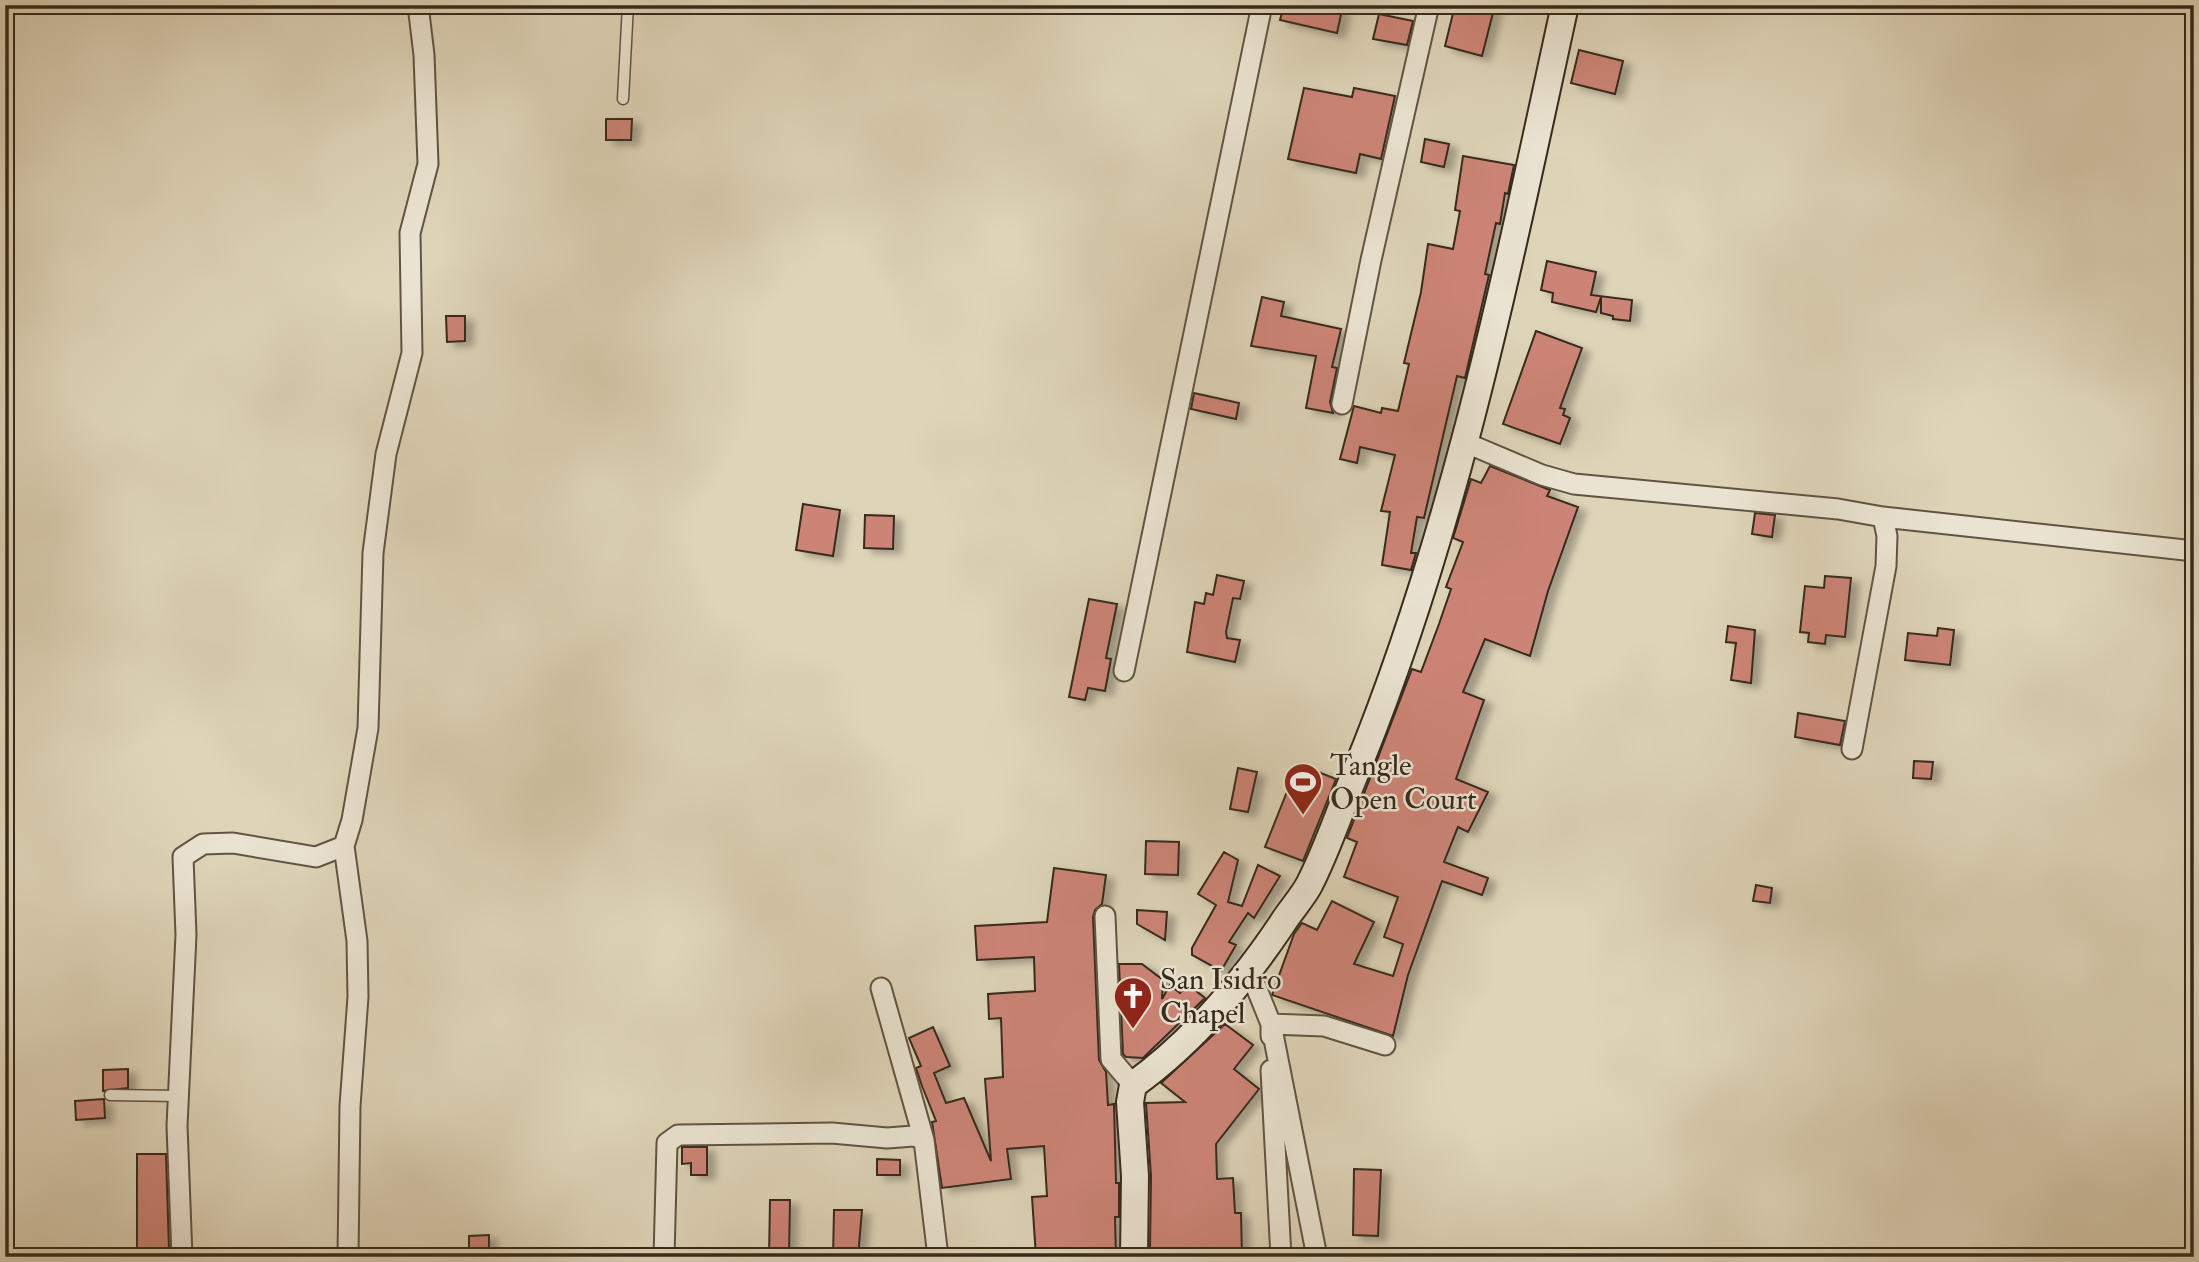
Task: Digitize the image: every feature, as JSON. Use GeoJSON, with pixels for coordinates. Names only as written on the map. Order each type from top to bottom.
{"type":"FeatureCollection","features":[{"type":"Feature","properties":{"kind":"street"},"geometry":{"type":"LineString","coordinates":[[348,1257],[350,1106],[358,997],[357,941],[344,846],[352,820],[368,728],[373,553],[384,467],[412,353],[410,233],[428,164],[424,55],[418,5]]}},
{"type":"Feature","properties":{"kind":"street"},"geometry":{"type":"LineString","coordinates":[[1125,671],[1262,5]]}},
{"type":"Feature","properties":{"kind":"street"},"geometry":{"type":"LineString","coordinates":[[1342,404],[1371,260],[1430,5]]}},
{"type":"Feature","properties":{"kind":"street"},"geometry":{"type":"LineString","coordinates":[[1134,1257],[1135,1176],[1130,1102],[1133,1085],[1158,1068],[1209,1018],[1250,972],[1308,886],[1373,731],[1408,632],[1464,442],[1565,5]]}},
{"type":"Feature","properties":{"kind":"street"},"geometry":{"type":"LineString","coordinates":[[1464,442],[1542,475],[1574,484],[1838,509],[1883,517],[2194,551]]}},
{"type":"Feature","properties":{"kind":"street"},"geometry":{"type":"LineString","coordinates":[[1852,749],[1886,566],[1887,536],[1883,517]]}},
{"type":"Feature","properties":{"kind":"street"},"geometry":{"type":"LineString","coordinates":[[182,1257],[179,1096],[186,935],[183,857],[203,844],[233,843],[316,857],[344,846]]}},
{"type":"Feature","properties":{"kind":"street"},"geometry":{"type":"LineString","coordinates":[[1104,916],[1111,1059],[1133,1085]]}},
{"type":"Feature","properties":{"kind":"street"},"geometry":{"type":"LineString","coordinates":[[1250,972],[1271,1024],[1317,1257]]}},
{"type":"Feature","properties":{"kind":"street"},"geometry":{"type":"LineString","coordinates":[[881,988],[924,1140],[938,1257]]}},
{"type":"Feature","properties":{"kind":"street"},"geometry":{"type":"LineString","coordinates":[[1271,1024],[1324,1026],[1385,1045]]}},
{"type":"Feature","properties":{"kind":"street"},"geometry":{"type":"LineString","coordinates":[[1271,1024],[1271,1112],[1281,1257]]}},
{"type":"Feature","properties":{"kind":"street"},"geometry":{"type":"LineString","coordinates":[[664,1257],[667,1143],[678,1135],[832,1133],[887,1138],[914,1136],[924,1140]]}},
{"type":"Feature","properties":{"kind":"lane"},"geometry":{"type":"LineString","coordinates":[[623,99],[628,5]]}},
{"type":"Feature","properties":{"kind":"lane"},"geometry":{"type":"LineString","coordinates":[[2085,5],[2100,5]]}},
{"type":"Feature","properties":{"kind":"lane"},"geometry":{"type":"LineString","coordinates":[[110,1095],[179,1096]]}},
{"type":"Feature","properties":{"kind":"building"},"geometry":{"type":"Polygon","coordinates":[[[1284,5],[1322,5],[1342,10],[1337,33],[1280,20],[1284,5]]]}},
{"type":"Feature","properties":{"kind":"building"},"geometry":{"type":"Polygon","coordinates":[[[1455,5],[1495,5],[1482,56],[1445,46],[1455,5]]]}},
{"type":"Feature","properties":{"kind":"building"},"geometry":{"type":"Polygon","coordinates":[[[1379,14],[1413,21],[1407,45],[1373,39],[1379,14]]]}},
{"type":"Feature","properties":{"kind":"building"},"geometry":{"type":"Polygon","coordinates":[[[1579,50],[1623,61],[1615,94],[1571,83],[1579,50]]]}},
{"type":"Feature","properties":{"kind":"building"},"geometry":{"type":"Polygon","coordinates":[[[1304,88],[1352,97],[1354,88],[1395,96],[1381,159],[1360,154],[1356,173],[1288,159],[1304,88]]]}},
{"type":"Feature","properties":{"kind":"building"},"geometry":{"type":"Polygon","coordinates":[[[606,119],[632,119],[631,140],[606,140],[606,119]]]}},
{"type":"Feature","properties":{"kind":"building"},"geometry":{"type":"Polygon","coordinates":[[[1425,139],[1449,144],[1444,167],[1421,162],[1425,139]]]}},
{"type":"Feature","properties":{"kind":"building"},"geometry":{"type":"Polygon","coordinates":[[[1463,156],[1514,165],[1508,194],[1505,193],[1500,224],[1496,223],[1485,274],[1489,275],[1465,378],[1457,376],[1424,518],[1417,517],[1411,553],[1416,553],[1411,570],[1382,565],[1390,512],[1381,511],[1395,455],[1360,447],[1357,463],[1340,459],[1354,406],[1381,413],[1382,408],[1398,411],[1409,364],[1404,363],[1421,292],[1428,244],[1453,249],[1460,211],[1455,210],[1463,156]]]}},
{"type":"Feature","properties":{"kind":"building"},"geometry":{"type":"Polygon","coordinates":[[[1547,261],[1596,272],[1591,295],[1632,300],[1630,321],[1613,319],[1613,316],[1601,313],[1601,297],[1596,312],[1552,302],[1553,293],[1541,290],[1547,261]]]}},
{"type":"Feature","properties":{"kind":"building"},"geometry":{"type":"Polygon","coordinates":[[[1262,297],[1284,302],[1281,316],[1341,329],[1332,367],[1337,368],[1330,402],[1333,413],[1306,408],[1316,356],[1251,346],[1262,297]]]}},
{"type":"Feature","properties":{"kind":"building"},"geometry":{"type":"Polygon","coordinates":[[[446,316],[465,316],[465,341],[447,342],[446,316]]]}},
{"type":"Feature","properties":{"kind":"building"},"geometry":{"type":"Polygon","coordinates":[[[1536,331],[1582,348],[1560,408],[1565,409],[1563,415],[1570,418],[1560,444],[1503,424],[1536,331]]]}},
{"type":"Feature","properties":{"kind":"building"},"geometry":{"type":"Polygon","coordinates":[[[1194,393],[1239,403],[1236,419],[1191,409],[1194,393]]]}},
{"type":"Feature","properties":{"kind":"building"},"geometry":{"type":"Polygon","coordinates":[[[1490,466],[1550,490],[1547,496],[1578,507],[1548,591],[1530,656],[1485,639],[1463,692],[1484,700],[1456,779],[1488,792],[1468,832],[1458,827],[1444,862],[1488,878],[1482,895],[1442,881],[1408,975],[1393,1036],[1272,995],[1294,934],[1302,923],[1317,930],[1332,901],[1374,922],[1354,964],[1393,976],[1403,944],[1384,937],[1398,897],[1344,877],[1357,842],[1347,838],[1412,669],[1421,672],[1439,624],[1451,589],[1446,587],[1463,542],[1453,538],[1471,479],[1481,483],[1490,466]]]}},
{"type":"Feature","properties":{"kind":"building"},"geometry":{"type":"Polygon","coordinates":[[[803,504],[840,510],[833,556],[796,550],[803,504]]]}},
{"type":"Feature","properties":{"kind":"building"},"geometry":{"type":"Polygon","coordinates":[[[1755,513],[1775,515],[1772,537],[1752,534],[1755,513]]]}},
{"type":"Feature","properties":{"kind":"building"},"geometry":{"type":"Polygon","coordinates":[[[865,515],[894,516],[893,549],[864,548],[865,515]]]}},
{"type":"Feature","properties":{"kind":"building"},"geometry":{"type":"Polygon","coordinates":[[[1217,575],[1244,581],[1240,599],[1233,598],[1226,632],[1227,638],[1240,640],[1235,662],[1187,652],[1195,602],[1204,604],[1206,593],[1213,595],[1217,575]]]}},
{"type":"Feature","properties":{"kind":"building"},"geometry":{"type":"Polygon","coordinates":[[[1825,576],[1851,578],[1845,637],[1826,635],[1825,644],[1808,642],[1809,633],[1800,632],[1805,586],[1824,588],[1825,576]]]}},
{"type":"Feature","properties":{"kind":"building"},"geometry":{"type":"Polygon","coordinates":[[[1089,599],[1117,604],[1106,658],[1111,659],[1105,691],[1088,688],[1085,700],[1069,697],[1089,599]]]}},
{"type":"Feature","properties":{"kind":"building"},"geometry":{"type":"Polygon","coordinates":[[[1728,626],[1755,630],[1751,683],[1731,680],[1736,643],[1726,642],[1728,626]]]}},
{"type":"Feature","properties":{"kind":"building"},"geometry":{"type":"Polygon","coordinates":[[[1938,628],[1954,630],[1950,665],[1905,660],[1908,633],[1937,636],[1938,628]]]}},
{"type":"Feature","properties":{"kind":"building"},"geometry":{"type":"Polygon","coordinates":[[[1798,713],[1845,721],[1840,745],[1795,737],[1798,713]]]}},
{"type":"Feature","properties":{"kind":"building"},"geometry":{"type":"Polygon","coordinates":[[[1914,761],[1933,762],[1931,779],[1913,778],[1914,761]]]}},
{"type":"Feature","properties":{"kind":"building","name":"Tangle Open Court"},"geometry":{"type":"Polygon","coordinates":[[[1298,764],[1336,779],[1303,861],[1265,847],[1298,764]]]}},
{"type":"Feature","properties":{"kind":"building"},"geometry":{"type":"Polygon","coordinates":[[[1238,768],[1257,772],[1248,812],[1230,809],[1238,768]]]}},
{"type":"Feature","properties":{"kind":"building"},"geometry":{"type":"Polygon","coordinates":[[[1146,841],[1179,842],[1178,875],[1145,874],[1146,841]]]}},
{"type":"Feature","properties":{"kind":"building"},"geometry":{"type":"Polygon","coordinates":[[[1224,852],[1238,860],[1228,902],[1242,906],[1258,865],[1280,876],[1254,918],[1248,913],[1229,942],[1236,945],[1221,971],[1192,955],[1192,948],[1216,905],[1198,894],[1224,852]]]}},
{"type":"Feature","properties":{"kind":"building"},"geometry":{"type":"Polygon","coordinates":[[[1054,868],[1106,875],[1102,904],[1095,910],[1093,917],[1099,1060],[1106,1072],[1108,1105],[1114,1104],[1116,1183],[1119,1183],[1119,1217],[1115,1217],[1116,1257],[1036,1257],[1032,1197],[1047,1196],[1044,1146],[1007,1149],[1011,1179],[942,1188],[932,1122],[936,1121],[916,1068],[921,1066],[909,1038],[933,1027],[950,1066],[934,1073],[946,1103],[964,1098],[991,1161],[985,1079],[1003,1077],[1001,1018],[989,1019],[988,994],[1035,991],[1034,957],[977,960],[975,926],[1047,922],[1054,868]]]}},
{"type":"Feature","properties":{"kind":"building"},"geometry":{"type":"Polygon","coordinates":[[[1756,885],[1772,888],[1770,903],[1753,901],[1756,885]]]}},
{"type":"Feature","properties":{"kind":"building"},"geometry":{"type":"Polygon","coordinates":[[[1137,910],[1167,912],[1165,940],[1137,924],[1137,910]]]}},
{"type":"Feature","properties":{"kind":"building"},"geometry":{"type":"Polygon","coordinates":[[[1119,964],[1142,964],[1163,980],[1162,999],[1170,985],[1180,993],[1187,984],[1205,998],[1143,1058],[1126,1057],[1123,1054],[1119,964]]]}},
{"type":"Feature","properties":{"kind":"building"},"geometry":{"type":"Polygon","coordinates":[[[1225,1024],[1253,1045],[1234,1069],[1259,1089],[1216,1144],[1217,1179],[1233,1178],[1235,1213],[1241,1213],[1242,1257],[1181,1256],[1180,1250],[1150,1251],[1151,1176],[1146,1103],[1185,1102],[1161,1083],[1225,1024]]]}},
{"type":"Feature","properties":{"kind":"building"},"geometry":{"type":"Polygon","coordinates":[[[128,1069],[128,1088],[103,1091],[103,1070],[128,1069]]]}},
{"type":"Feature","properties":{"kind":"building"},"geometry":{"type":"Polygon","coordinates":[[[104,1099],[105,1118],[76,1120],[75,1101],[104,1099]]]}},
{"type":"Feature","properties":{"kind":"building"},"geometry":{"type":"Polygon","coordinates":[[[682,1147],[707,1147],[707,1175],[691,1175],[691,1163],[682,1164],[682,1147]]]}},
{"type":"Feature","properties":{"kind":"building"},"geometry":{"type":"Polygon","coordinates":[[[137,1154],[166,1154],[169,1250],[137,1250],[137,1154]]]}},
{"type":"Feature","properties":{"kind":"building"},"geometry":{"type":"Polygon","coordinates":[[[877,1159],[900,1160],[900,1175],[877,1175],[877,1159]]]}},
{"type":"Feature","properties":{"kind":"building"},"geometry":{"type":"Polygon","coordinates":[[[1354,1169],[1381,1170],[1378,1236],[1353,1235],[1354,1169]]]}},
{"type":"Feature","properties":{"kind":"building"},"geometry":{"type":"Polygon","coordinates":[[[770,1200],[790,1200],[789,1257],[769,1257],[770,1200]]]}},
{"type":"Feature","properties":{"kind":"building"},"geometry":{"type":"Polygon","coordinates":[[[834,1210],[862,1210],[858,1257],[833,1257],[834,1210]]]}},
{"type":"Feature","properties":{"kind":"building"},"geometry":{"type":"Polygon","coordinates":[[[489,1235],[489,1257],[469,1257],[469,1236],[489,1235]]]}},
{"type":"Feature","properties":{"kind":"place","name":"Tangle Open Court"},"geometry":{"type":"Point","coordinates":[1303,816]}},
{"type":"Feature","properties":{"kind":"place","name":"San Isidro Chapel"},"geometry":{"type":"Point","coordinates":[1133,1030]}}]}
